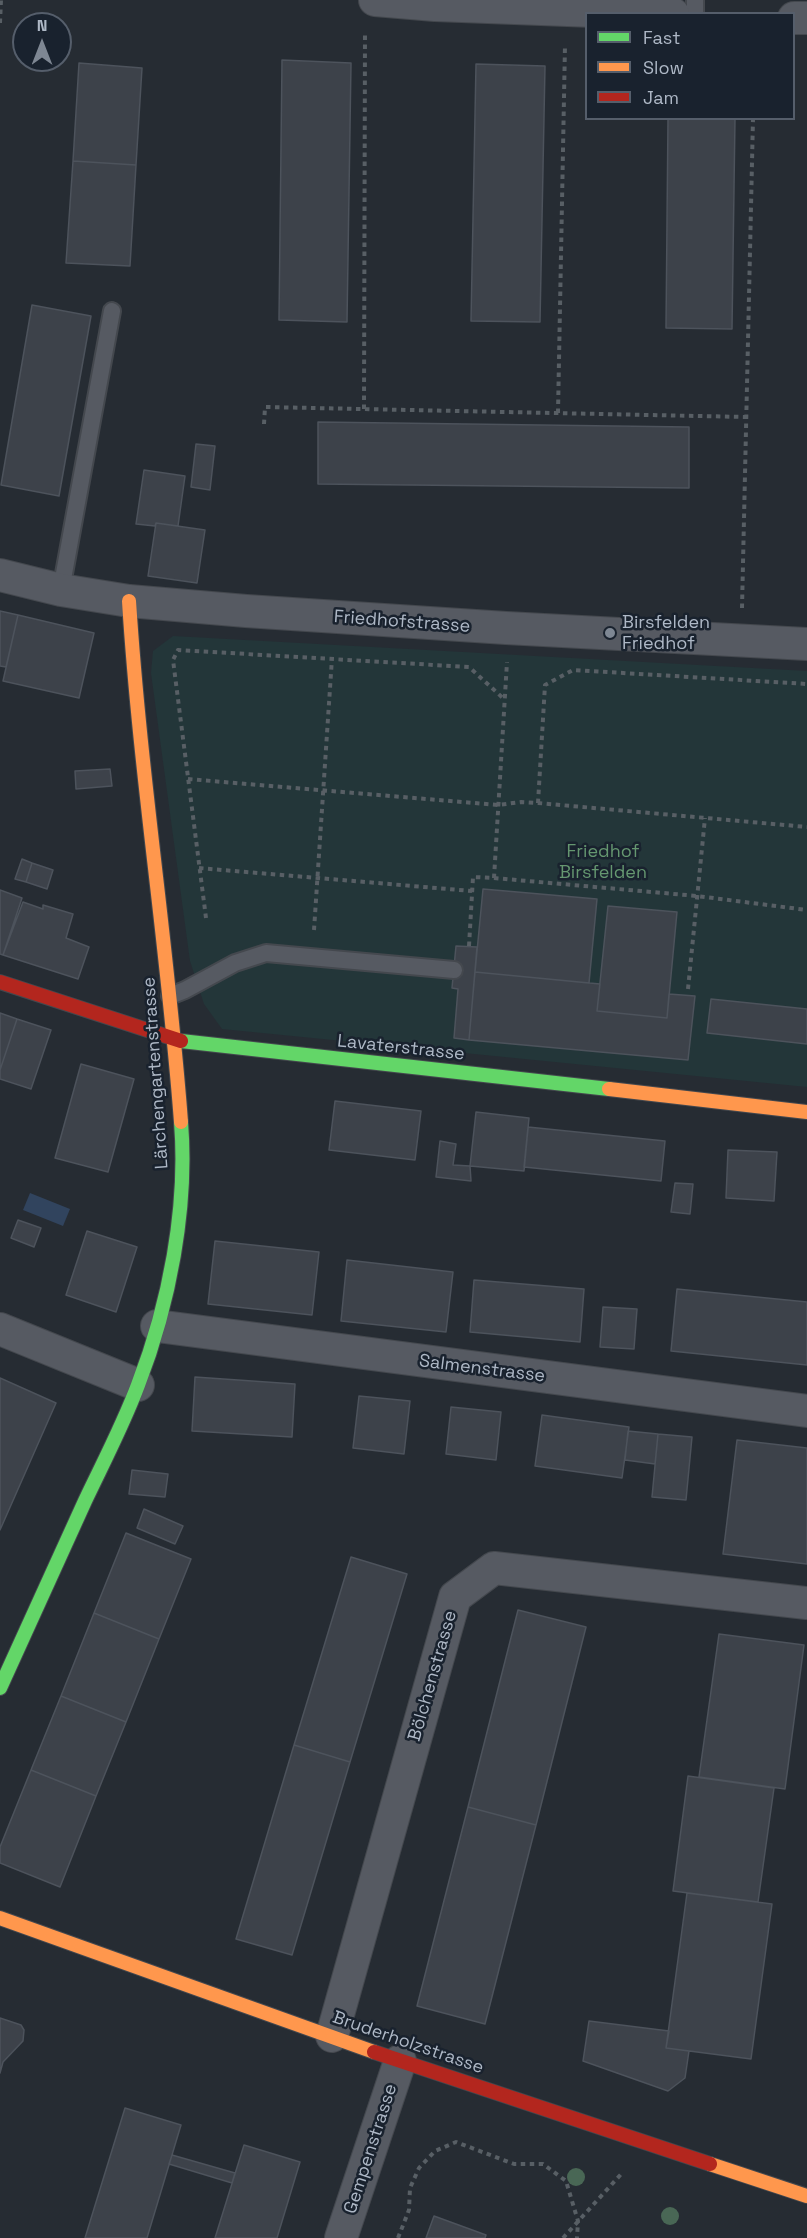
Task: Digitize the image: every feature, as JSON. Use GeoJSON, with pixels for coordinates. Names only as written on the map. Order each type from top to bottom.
{"type":"FeatureCollection","features":[{"type":"Feature","properties":{"kind":"street"},"geometry":{"type":"LineString","coordinates":[[370,10],[435,5],[620,12]]}},
{"type":"Feature","properties":{"kind":"street","name":"Friedhofstrasse"},"geometry":{"type":"LineString","coordinates":[[0,575],[62,590],[129,601],[506,628],[807,644]]}},
{"type":"Feature","properties":{"kind":"street","name":"Lärchengartenstrasse"},"geometry":{"type":"LineString","coordinates":[[0,1688],[8,1648],[138,1384],[157,1326],[174,1253],[181,1196],[183,1147],[175,1040],[135,696],[129,601]]}},
{"type":"Feature","properties":{"kind":"street","name":"Lavaterstrasse"},"geometry":{"type":"LineString","coordinates":[[0,982],[175,1040],[807,1112]]}},
{"type":"Feature","properties":{"kind":"street","name":"Salmenstrasse"},"geometry":{"type":"LineString","coordinates":[[157,1326],[807,1411]]}},
{"type":"Feature","properties":{"kind":"street"},"geometry":{"type":"LineString","coordinates":[[0,1329],[138,1384]]}},
{"type":"Feature","properties":{"kind":"street","name":"Bölchenstrasse"},"geometry":{"type":"LineString","coordinates":[[332,2036],[456,1597],[494,1568],[807,1603]]}},
{"type":"Feature","properties":{"kind":"street","name":"Bruderholzstrasse"},"geometry":{"type":"LineString","coordinates":[[0,1918],[400,2061],[807,2196]]}},
{"type":"Feature","properties":{"kind":"street","name":"Gempenstrasse"},"geometry":{"type":"LineString","coordinates":[[341,2238],[400,2061]]}},
{"type":"Feature","properties":{"kind":"lane"},"geometry":{"type":"LineString","coordinates":[[62,590],[112,311]]}},
{"type":"Feature","properties":{"kind":"lane"},"geometry":{"type":"LineString","coordinates":[[170,996],[235,963],[266,953],[454,970]]}},
{"type":"Feature","properties":{"kind":"path"},"geometry":{"type":"LineString","coordinates":[[0,23],[2,0]]}},
{"type":"Feature","properties":{"kind":"path"},"geometry":{"type":"LineString","coordinates":[[364,409],[370,10]]}},
{"type":"Feature","properties":{"kind":"path"},"geometry":{"type":"LineString","coordinates":[[558,413],[565,44]]}},
{"type":"Feature","properties":{"kind":"path"},"geometry":{"type":"LineString","coordinates":[[742,615],[753,120]]}},
{"type":"Feature","properties":{"kind":"path"},"geometry":{"type":"LineString","coordinates":[[264,423],[265,406],[747,417]]}},
{"type":"Feature","properties":{"kind":"path"},"geometry":{"type":"LineString","coordinates":[[206,918],[173,660],[178,650],[470,667],[504,699]]}},
{"type":"Feature","properties":{"kind":"path"},"geometry":{"type":"LineString","coordinates":[[312,956],[332,658]]}},
{"type":"Feature","properties":{"kind":"path"},"geometry":{"type":"LineString","coordinates":[[494,878],[507,658]]}},
{"type":"Feature","properties":{"kind":"path"},"geometry":{"type":"LineString","coordinates":[[538,803],[545,686],[573,670],[807,684]]}},
{"type":"Feature","properties":{"kind":"path"},"geometry":{"type":"LineString","coordinates":[[188,779],[498,806],[521,802],[538,803],[807,827]]}},
{"type":"Feature","properties":{"kind":"path"},"geometry":{"type":"LineString","coordinates":[[688,989],[705,818]]}},
{"type":"Feature","properties":{"kind":"path"},"geometry":{"type":"LineString","coordinates":[[199,868],[472,891]]}},
{"type":"Feature","properties":{"kind":"path"},"geometry":{"type":"LineString","coordinates":[[469,946],[473,877],[697,896],[807,910]]}},
{"type":"Feature","properties":{"kind":"path"},"geometry":{"type":"LineString","coordinates":[[563,2238],[633,2161],[639,2140]]}},
{"type":"Feature","properties":{"kind":"path"},"geometry":{"type":"LineString","coordinates":[[398,2238],[409,2210],[410,2188],[419,2168],[435,2151],[456,2142],[514,2164],[543,2164],[566,2181],[578,2221],[577,2238]]}},
{"type":"Feature","properties":{"kind":"green space","name":"Friedhof Birsfelden"},"geometry":{"type":"Polygon","coordinates":[[[173,636],[807,671],[807,1087],[222,1029],[204,1004],[190,961],[151,673],[153,651],[173,636]]]}},
{"type":"Feature","properties":{"kind":"water"},"geometry":{"type":"Polygon","coordinates":[[[30,1193],[70,1209],[63,1226],[23,1210],[30,1193]]]}},
{"type":"Feature","properties":{"kind":"building"},"geometry":{"type":"Polygon","coordinates":[[[282,60],[351,63],[347,322],[279,320],[282,60]]]}},
{"type":"Feature","properties":{"kind":"building"},"geometry":{"type":"Polygon","coordinates":[[[79,63],[142,68],[136,165],[73,161],[79,63]]]}},
{"type":"Feature","properties":{"kind":"building"},"geometry":{"type":"Polygon","coordinates":[[[476,64],[545,66],[540,322],[471,321],[476,64]]]}},
{"type":"Feature","properties":{"kind":"building"},"geometry":{"type":"Polygon","coordinates":[[[668,120],[735,120],[732,329],[666,328],[668,120]]]}},
{"type":"Feature","properties":{"kind":"building"},"geometry":{"type":"Polygon","coordinates":[[[73,161],[136,165],[130,266],[66,263],[73,161]]]}},
{"type":"Feature","properties":{"kind":"building"},"geometry":{"type":"Polygon","coordinates":[[[32,305],[91,316],[59,496],[1,485],[32,305]]]}},
{"type":"Feature","properties":{"kind":"building"},"geometry":{"type":"Polygon","coordinates":[[[318,422],[689,427],[689,488],[318,484],[318,422]]]}},
{"type":"Feature","properties":{"kind":"building"},"geometry":{"type":"Polygon","coordinates":[[[196,444],[215,446],[210,490],[191,487],[196,444]]]}},
{"type":"Feature","properties":{"kind":"building"},"geometry":{"type":"Polygon","coordinates":[[[144,470],[185,476],[178,526],[156,523],[155,526],[136,524],[144,470]]]}},
{"type":"Feature","properties":{"kind":"building"},"geometry":{"type":"Polygon","coordinates":[[[156,523],[205,530],[197,583],[148,576],[156,523]]]}},
{"type":"Feature","properties":{"kind":"building"},"geometry":{"type":"Polygon","coordinates":[[[0,611],[18,615],[6,667],[0,666],[0,611]]]}},
{"type":"Feature","properties":{"kind":"building"},"geometry":{"type":"Polygon","coordinates":[[[18,615],[94,633],[79,698],[3,681],[18,615]]]}},
{"type":"Feature","properties":{"kind":"building"},"geometry":{"type":"Polygon","coordinates":[[[110,769],[112,786],[76,789],[75,771],[110,769]]]}},
{"type":"Feature","properties":{"kind":"building"},"geometry":{"type":"Polygon","coordinates":[[[22,859],[32,863],[26,882],[15,879],[22,859]]]}},
{"type":"Feature","properties":{"kind":"building"},"geometry":{"type":"Polygon","coordinates":[[[32,863],[53,870],[47,889],[26,882],[32,863]]]}},
{"type":"Feature","properties":{"kind":"building"},"geometry":{"type":"Polygon","coordinates":[[[483,889],[597,899],[589,983],[475,972],[483,889]]]}},
{"type":"Feature","properties":{"kind":"building"},"geometry":{"type":"Polygon","coordinates":[[[0,890],[22,898],[3,955],[0,954],[0,890]]]}},
{"type":"Feature","properties":{"kind":"building"},"geometry":{"type":"Polygon","coordinates":[[[23,902],[43,909],[43,905],[73,914],[66,938],[89,947],[78,979],[3,955],[23,902]]]}},
{"type":"Feature","properties":{"kind":"building"},"geometry":{"type":"Polygon","coordinates":[[[608,906],[677,912],[667,1018],[597,1011],[608,906]]]}},
{"type":"Feature","properties":{"kind":"building"},"geometry":{"type":"Polygon","coordinates":[[[456,946],[477,947],[469,1040],[454,1038],[458,989],[452,988],[456,946]]]}},
{"type":"Feature","properties":{"kind":"building"},"geometry":{"type":"Polygon","coordinates":[[[475,972],[600,984],[597,1011],[667,1018],[669,994],[695,996],[688,1060],[469,1040],[475,972]]]}},
{"type":"Feature","properties":{"kind":"building"},"geometry":{"type":"Polygon","coordinates":[[[711,999],[807,1009],[807,1044],[707,1033],[711,999]]]}},
{"type":"Feature","properties":{"kind":"building"},"geometry":{"type":"Polygon","coordinates":[[[0,1013],[17,1019],[0,1070],[0,1013]]]}},
{"type":"Feature","properties":{"kind":"building"},"geometry":{"type":"Polygon","coordinates":[[[17,1019],[51,1030],[31,1089],[0,1079],[0,1070],[17,1019]]]}},
{"type":"Feature","properties":{"kind":"building"},"geometry":{"type":"Polygon","coordinates":[[[81,1064],[134,1079],[108,1172],[55,1158],[81,1064]]]}},
{"type":"Feature","properties":{"kind":"building"},"geometry":{"type":"Polygon","coordinates":[[[335,1101],[421,1111],[415,1160],[329,1150],[335,1101]]]}},
{"type":"Feature","properties":{"kind":"building"},"geometry":{"type":"Polygon","coordinates":[[[476,1112],[529,1118],[524,1171],[470,1166],[476,1112]]]}},
{"type":"Feature","properties":{"kind":"building"},"geometry":{"type":"Polygon","coordinates":[[[528,1127],[665,1141],[661,1181],[524,1167],[528,1127]]]}},
{"type":"Feature","properties":{"kind":"building"},"geometry":{"type":"Polygon","coordinates":[[[440,1141],[456,1144],[453,1165],[470,1166],[471,1181],[436,1177],[440,1141]]]}},
{"type":"Feature","properties":{"kind":"building"},"geometry":{"type":"Polygon","coordinates":[[[728,1150],[777,1152],[774,1201],[726,1198],[728,1150]]]}},
{"type":"Feature","properties":{"kind":"building"},"geometry":{"type":"Polygon","coordinates":[[[675,1183],[693,1184],[690,1214],[671,1212],[675,1183]]]}},
{"type":"Feature","properties":{"kind":"building"},"geometry":{"type":"Polygon","coordinates":[[[18,1220],[41,1228],[34,1247],[11,1238],[18,1220]]]}},
{"type":"Feature","properties":{"kind":"building"},"geometry":{"type":"Polygon","coordinates":[[[87,1231],[137,1247],[116,1312],[66,1295],[87,1231]]]}},
{"type":"Feature","properties":{"kind":"building"},"geometry":{"type":"Polygon","coordinates":[[[215,1241],[319,1252],[312,1315],[208,1304],[215,1241]]]}},
{"type":"Feature","properties":{"kind":"building"},"geometry":{"type":"Polygon","coordinates":[[[347,1260],[453,1272],[446,1332],[341,1321],[347,1260]]]}},
{"type":"Feature","properties":{"kind":"building"},"geometry":{"type":"Polygon","coordinates":[[[474,1280],[584,1289],[580,1342],[470,1332],[474,1280]]]}},
{"type":"Feature","properties":{"kind":"building"},"geometry":{"type":"Polygon","coordinates":[[[677,1289],[807,1302],[807,1365],[671,1351],[677,1289]]]}},
{"type":"Feature","properties":{"kind":"building"},"geometry":{"type":"Polygon","coordinates":[[[603,1307],[637,1309],[634,1349],[600,1347],[603,1307]]]}},
{"type":"Feature","properties":{"kind":"building"},"geometry":{"type":"Polygon","coordinates":[[[195,1377],[295,1384],[292,1437],[192,1431],[195,1377]]]}},
{"type":"Feature","properties":{"kind":"building"},"geometry":{"type":"Polygon","coordinates":[[[0,1378],[56,1403],[0,1530],[0,1378]]]}},
{"type":"Feature","properties":{"kind":"building"},"geometry":{"type":"Polygon","coordinates":[[[359,1396],[410,1401],[404,1454],[353,1448],[359,1396]]]}},
{"type":"Feature","properties":{"kind":"building"},"geometry":{"type":"Polygon","coordinates":[[[451,1407],[501,1412],[496,1460],[446,1454],[451,1407]]]}},
{"type":"Feature","properties":{"kind":"building"},"geometry":{"type":"Polygon","coordinates":[[[542,1415],[629,1427],[622,1478],[535,1466],[542,1415]]]}},
{"type":"Feature","properties":{"kind":"building"},"geometry":{"type":"Polygon","coordinates":[[[628,1431],[658,1434],[655,1464],[625,1460],[628,1431]]]}},
{"type":"Feature","properties":{"kind":"building"},"geometry":{"type":"Polygon","coordinates":[[[658,1434],[692,1437],[686,1500],[652,1497],[658,1434]]]}},
{"type":"Feature","properties":{"kind":"building"},"geometry":{"type":"Polygon","coordinates":[[[737,1440],[807,1448],[807,1564],[723,1554],[737,1440]]]}},
{"type":"Feature","properties":{"kind":"building"},"geometry":{"type":"Polygon","coordinates":[[[132,1470],[168,1474],[165,1497],[129,1494],[132,1470]]]}},
{"type":"Feature","properties":{"kind":"building"},"geometry":{"type":"Polygon","coordinates":[[[144,1509],[183,1526],[175,1544],[137,1528],[144,1509]]]}},
{"type":"Feature","properties":{"kind":"building"},"geometry":{"type":"Polygon","coordinates":[[[126,1533],[191,1559],[159,1639],[94,1613],[126,1533]]]}},
{"type":"Feature","properties":{"kind":"building"},"geometry":{"type":"Polygon","coordinates":[[[351,1557],[407,1574],[350,1762],[294,1745],[351,1557]]]}},
{"type":"Feature","properties":{"kind":"building"},"geometry":{"type":"Polygon","coordinates":[[[518,1610],[586,1627],[536,1825],[468,1807],[518,1610]]]}},
{"type":"Feature","properties":{"kind":"building"},"geometry":{"type":"Polygon","coordinates":[[[94,1613],[159,1639],[126,1722],[61,1696],[94,1613]]]}},
{"type":"Feature","properties":{"kind":"building"},"geometry":{"type":"Polygon","coordinates":[[[719,1634],[804,1645],[785,1789],[699,1777],[719,1634]]]}},
{"type":"Feature","properties":{"kind":"building"},"geometry":{"type":"Polygon","coordinates":[[[61,1696],[126,1722],[96,1796],[31,1770],[61,1696]]]}},
{"type":"Feature","properties":{"kind":"building"},"geometry":{"type":"Polygon","coordinates":[[[294,1745],[350,1762],[292,1955],[236,1939],[294,1745]]]}},
{"type":"Feature","properties":{"kind":"building"},"geometry":{"type":"Polygon","coordinates":[[[31,1770],[96,1796],[60,1887],[0,1863],[0,1847],[31,1770]]]}},
{"type":"Feature","properties":{"kind":"building"},"geometry":{"type":"Polygon","coordinates":[[[688,1776],[774,1788],[758,1902],[673,1891],[688,1776]]]}},
{"type":"Feature","properties":{"kind":"building"},"geometry":{"type":"Polygon","coordinates":[[[468,1807],[536,1825],[485,2024],[417,2006],[468,1807]]]}},
{"type":"Feature","properties":{"kind":"building"},"geometry":{"type":"Polygon","coordinates":[[[687,1893],[772,1904],[751,2059],[666,2048],[687,1893]]]}},
{"type":"Feature","properties":{"kind":"building"},"geometry":{"type":"Polygon","coordinates":[[[0,2018],[21,2025],[24,2030],[23,2041],[3,2062],[0,2073],[0,2018]]]}},
{"type":"Feature","properties":{"kind":"building"},"geometry":{"type":"Polygon","coordinates":[[[589,2021],[669,2031],[666,2048],[689,2051],[685,2078],[668,2091],[583,2061],[589,2021]]]}},
{"type":"Feature","properties":{"kind":"building"},"geometry":{"type":"Polygon","coordinates":[[[125,2108],[181,2125],[147,2238],[85,2238],[125,2108]]]}},
{"type":"Feature","properties":{"kind":"building"},"geometry":{"type":"Polygon","coordinates":[[[244,2145],[300,2162],[277,2238],[215,2238],[244,2145]]]}},
{"type":"Feature","properties":{"kind":"building"},"geometry":{"type":"Polygon","coordinates":[[[172,2155],[235,2173],[232,2183],[169,2164],[172,2155]]]}},
{"type":"Feature","properties":{"kind":"building"},"geometry":{"type":"Polygon","coordinates":[[[434,2216],[486,2235],[485,2238],[426,2238],[434,2216]]]}},
{"type":"Feature","properties":{"kind":"traffic: fast"},"geometry":{"type":"LineString","coordinates":[[181,1041],[609,1089]]}},
{"type":"Feature","properties":{"kind":"traffic: fast"},"geometry":{"type":"LineString","coordinates":[[0,1688],[126,1415],[149,1354],[167,1289],[179,1222],[182,1188],[181,1122]]}},
{"type":"Feature","properties":{"kind":"traffic: slow"},"geometry":{"type":"LineString","coordinates":[[129,601],[140,731],[181,1122]]}},
{"type":"Feature","properties":{"kind":"traffic: slow"},"geometry":{"type":"LineString","coordinates":[[609,1089],[807,1112]]}},
{"type":"Feature","properties":{"kind":"traffic: slow"},"geometry":{"type":"LineString","coordinates":[[0,1918],[374,2052]]}},
{"type":"Feature","properties":{"kind":"traffic: slow"},"geometry":{"type":"LineString","coordinates":[[710,2164],[807,2196]]}},
{"type":"Feature","properties":{"kind":"traffic: jam"},"geometry":{"type":"LineString","coordinates":[[0,982],[181,1041]]}},
{"type":"Feature","properties":{"kind":"traffic: jam"},"geometry":{"type":"LineString","coordinates":[[374,2052],[710,2164]]}},
{"type":"Feature","properties":{"kind":"place","name":"Birsfelden Friedhof"},"geometry":{"type":"Point","coordinates":[610,633]}}]}
